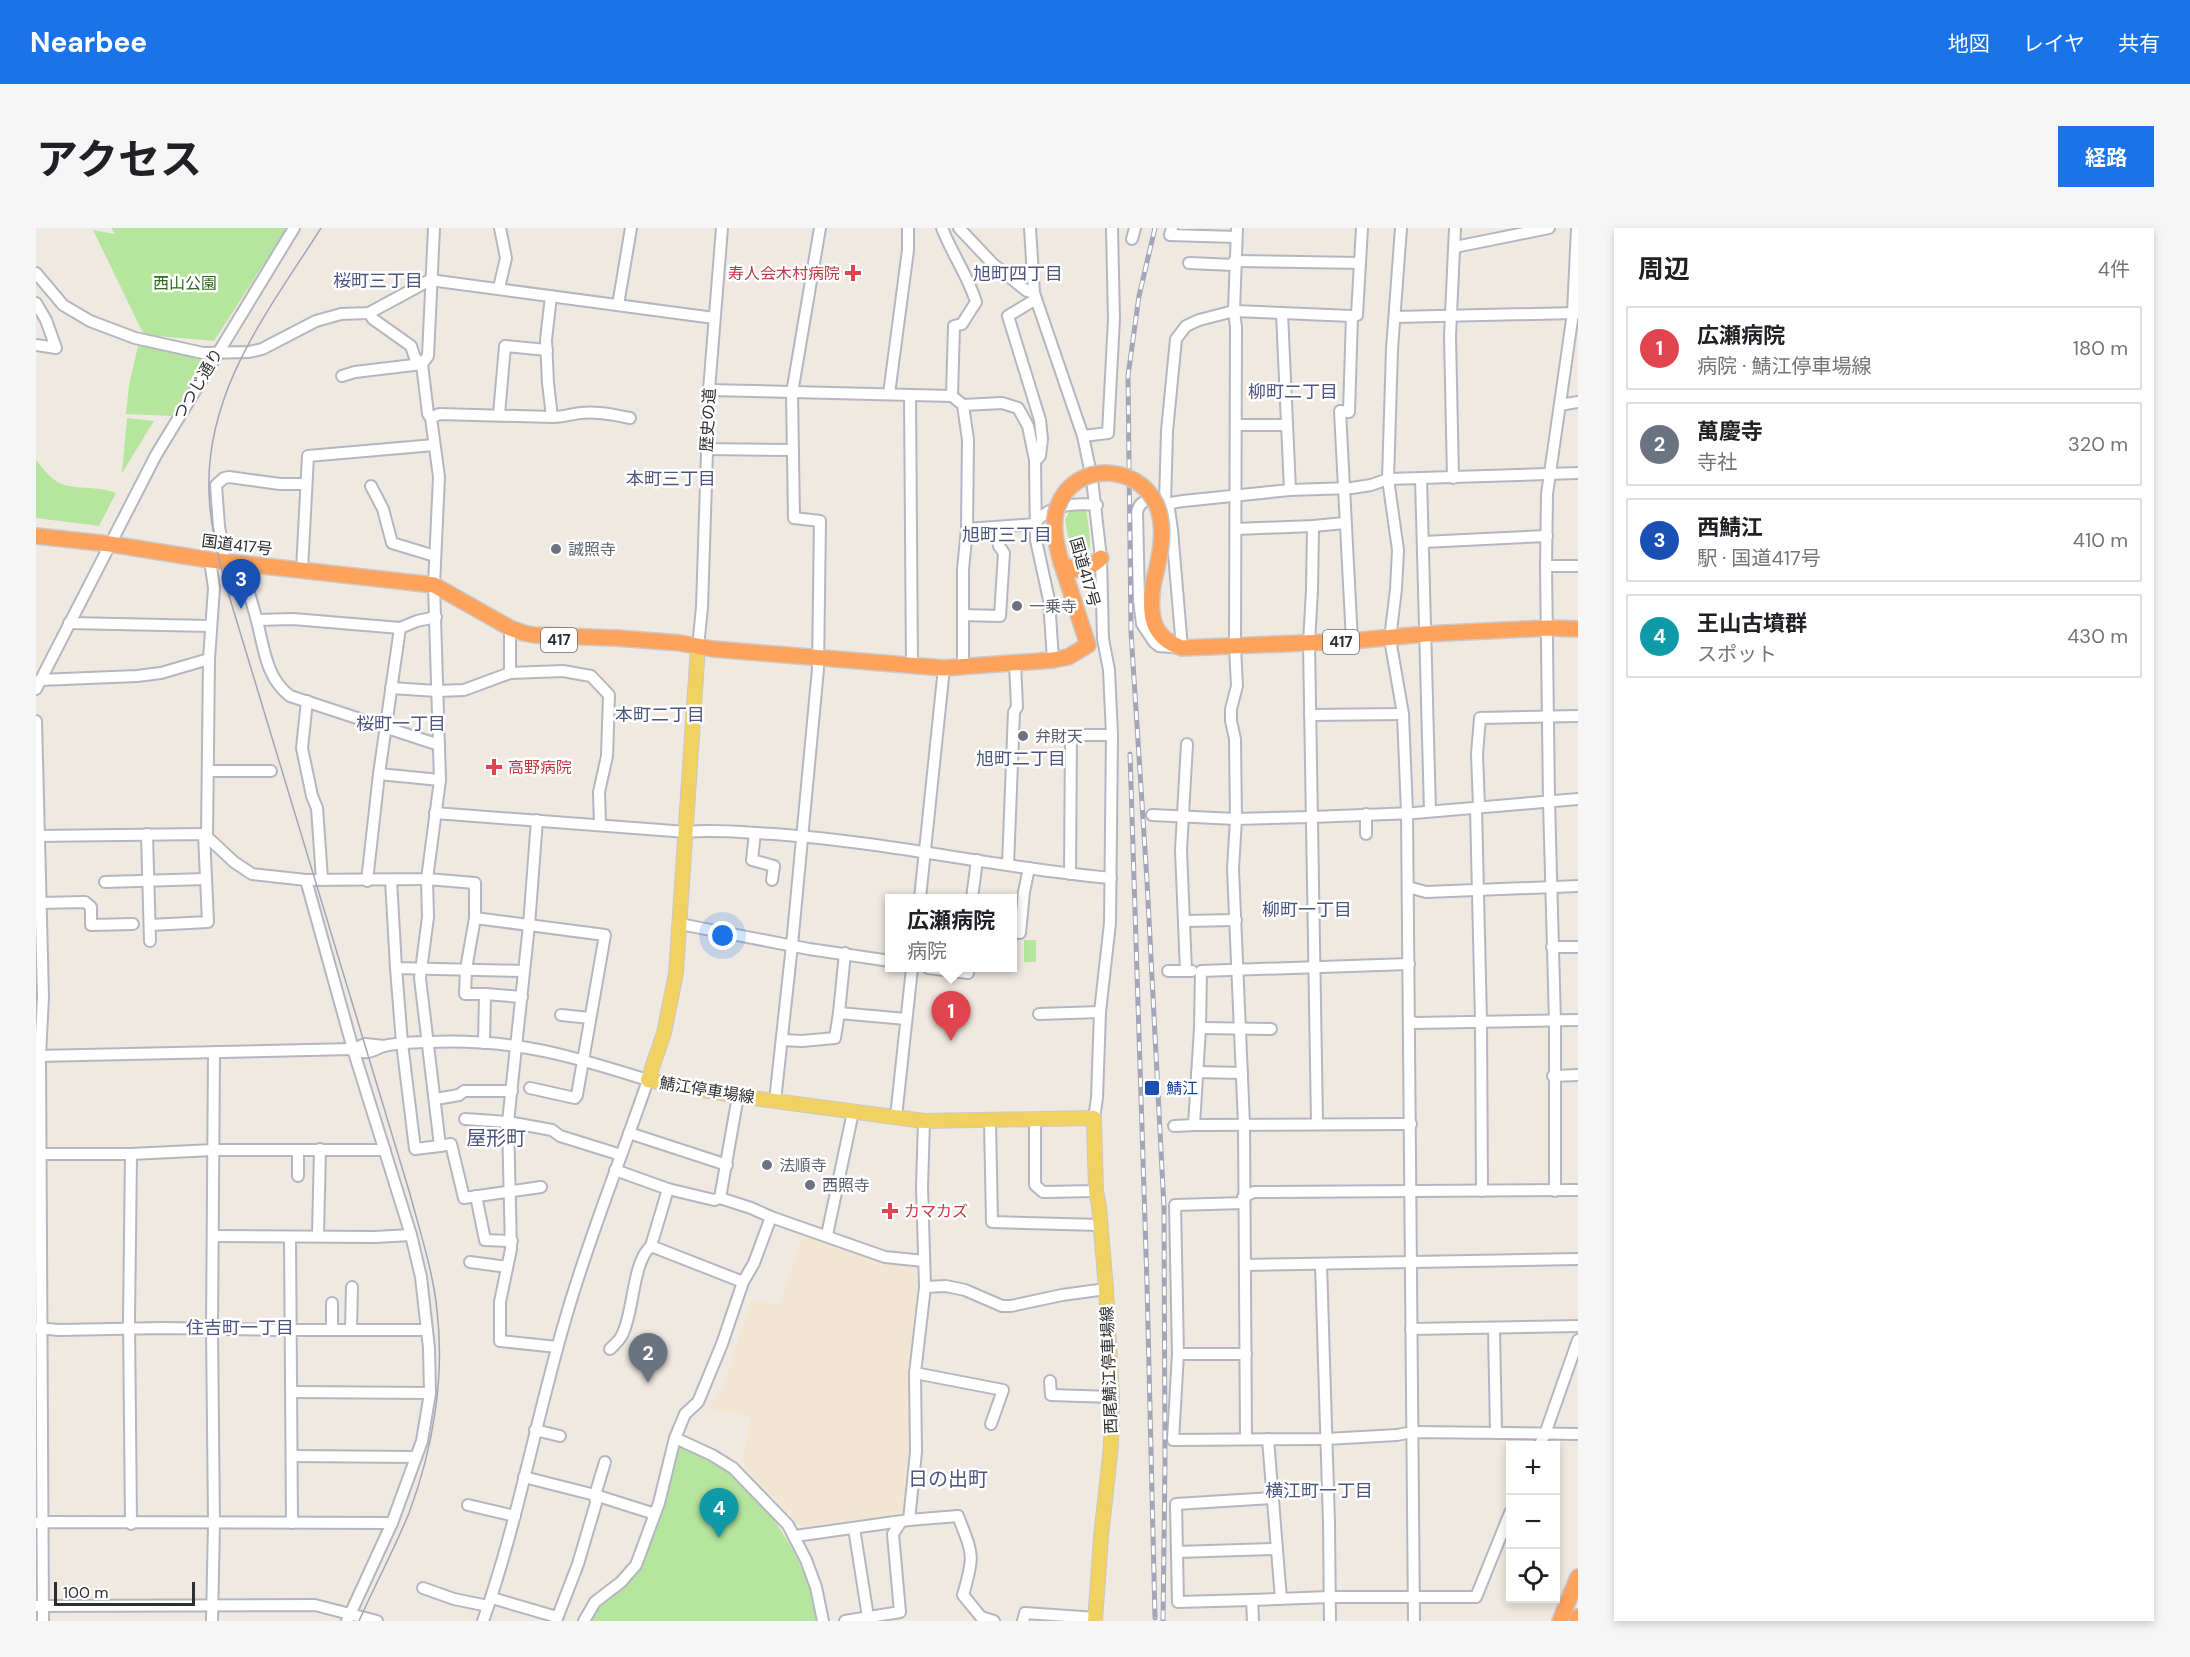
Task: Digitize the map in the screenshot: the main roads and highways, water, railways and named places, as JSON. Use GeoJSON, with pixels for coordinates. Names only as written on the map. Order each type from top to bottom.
{"type":"FeatureCollection","features":[{"type":"Feature","properties":{"kind":"highway","name":"国道417号"},"geometry":{"type":"LineString","coordinates":[[434,585],[448,596],[510,632],[534,639],[618,641],[912,667],[944,668],[1053,660],[1068,657],[1096,642],[1061,562],[1054,527],[1056,513],[1066,490],[1078,479],[1094,473],[1108,472],[1133,480],[1149,494],[1160,514],[1162,536],[1150,605],[1155,625],[1170,644],[1182,648],[1235,647],[1390,639],[1425,634],[1548,628],[1578,629]]}},
{"type":"Feature","properties":{"kind":"highway","name":"国道417号"},"geometry":{"type":"LineString","coordinates":[[36,536],[110,544],[225,562],[434,585],[510,628],[524,633],[680,643],[698,647]]}},
{"type":"Feature","properties":{"kind":"highway"},"geometry":{"type":"LineString","coordinates":[[1061,562],[1067,568],[1080,571],[1090,568],[1101,558]]}},
{"type":"Feature","properties":{"kind":"highway"},"geometry":{"type":"LineString","coordinates":[[1560,1621],[1578,1577]]}},
{"type":"Feature","properties":{"kind":"main road","name":"鯖江停車場線"},"geometry":{"type":"LineString","coordinates":[[698,647],[676,973],[664,1033],[648,1080],[738,1096],[924,1120],[1094,1119]]}},
{"type":"Feature","properties":{"kind":"main road","name":"西尾鯖江停車場線"},"geometry":{"type":"LineString","coordinates":[[1094,1119],[1096,1191],[1106,1289],[1112,1397],[1111,1446],[1101,1537],[1096,1619]]}},
{"type":"Feature","properties":{"kind":"tram line"},"geometry":{"type":"LineString","coordinates":[[321,228],[262,321],[229,386],[218,420],[211,455],[209,493],[212,526],[224,579],[410,1194],[426,1252],[437,1310],[438,1387],[425,1464],[409,1513],[359,1621]]}},
{"type":"Feature","properties":{"kind":"railway"},"geometry":{"type":"LineString","coordinates":[[1155,228],[1139,296],[1128,376],[1131,632],[1164,1208],[1163,1621]]}},
{"type":"Feature","properties":{"kind":"railway"},"geometry":{"type":"LineString","coordinates":[[1130,754],[1155,1618]]}},
{"type":"Feature","properties":{"kind":"place","name":"寿人会木村病院"},"geometry":{"type":"Point","coordinates":[853,273]}},
{"type":"Feature","properties":{"kind":"place","name":"誠照寺"},"geometry":{"type":"Point","coordinates":[556,549]}},
{"type":"Feature","properties":{"kind":"place","name":"一乗寺"},"geometry":{"type":"Point","coordinates":[1017,606]}},
{"type":"Feature","properties":{"kind":"place","name":"西鯖江"},"geometry":{"type":"Point","coordinates":[241,609]}},
{"type":"Feature","properties":{"kind":"place","name":"弁財天"},"geometry":{"type":"Point","coordinates":[1023,736]}},
{"type":"Feature","properties":{"kind":"place","name":"高野病院"},"geometry":{"type":"Point","coordinates":[494,767]}},
{"type":"Feature","properties":{"kind":"place","name":"広瀬病院"},"geometry":{"type":"Point","coordinates":[951,1041]}},
{"type":"Feature","properties":{"kind":"place","name":"鯖江"},"geometry":{"type":"Point","coordinates":[1152,1088]}},
{"type":"Feature","properties":{"kind":"place","name":"法順寺"},"geometry":{"type":"Point","coordinates":[767,1165]}},
{"type":"Feature","properties":{"kind":"place","name":"西照寺"},"geometry":{"type":"Point","coordinates":[810,1185]}},
{"type":"Feature","properties":{"kind":"place","name":"カマカズ"},"geometry":{"type":"Point","coordinates":[890,1211]}},
{"type":"Feature","properties":{"kind":"place","name":"萬慶寺"},"geometry":{"type":"Point","coordinates":[648,1383]}},
{"type":"Feature","properties":{"kind":"place","name":"王山古墳群"},"geometry":{"type":"Point","coordinates":[719,1538]}},
{"type":"Feature","properties":{"kind":"district","name":"旭町四丁目"},"geometry":{"type":"Point","coordinates":[1018,274]}},
{"type":"Feature","properties":{"kind":"district","name":"桜町三丁目"},"geometry":{"type":"Point","coordinates":[378,281]}},
{"type":"Feature","properties":{"kind":"district","name":"柳町二丁目"},"geometry":{"type":"Point","coordinates":[1293,392]}},
{"type":"Feature","properties":{"kind":"district","name":"本町三丁目"},"geometry":{"type":"Point","coordinates":[671,479]}},
{"type":"Feature","properties":{"kind":"district","name":"旭町三丁目"},"geometry":{"type":"Point","coordinates":[1007,535]}},
{"type":"Feature","properties":{"kind":"district","name":"本町二丁目"},"geometry":{"type":"Point","coordinates":[660,715]}},
{"type":"Feature","properties":{"kind":"district","name":"桜町一丁目"},"geometry":{"type":"Point","coordinates":[401,724]}},
{"type":"Feature","properties":{"kind":"district","name":"旭町二丁目"},"geometry":{"type":"Point","coordinates":[1021,759]}},
{"type":"Feature","properties":{"kind":"district","name":"柳町一丁目"},"geometry":{"type":"Point","coordinates":[1307,910]}},
{"type":"Feature","properties":{"kind":"district","name":"屋形町"},"geometry":{"type":"Point","coordinates":[496,1138]}},
{"type":"Feature","properties":{"kind":"district","name":"住吉町一丁目"},"geometry":{"type":"Point","coordinates":[240,1328]}},
{"type":"Feature","properties":{"kind":"district","name":"日の出町"},"geometry":{"type":"Point","coordinates":[948,1479]}},
{"type":"Feature","properties":{"kind":"district","name":"横江町一丁目"},"geometry":{"type":"Point","coordinates":[1319,1491]}},
{"type":"Feature","properties":{"kind":"park label","name":"西山公園"},"geometry":{"type":"Point","coordinates":[185,283]}}]}
